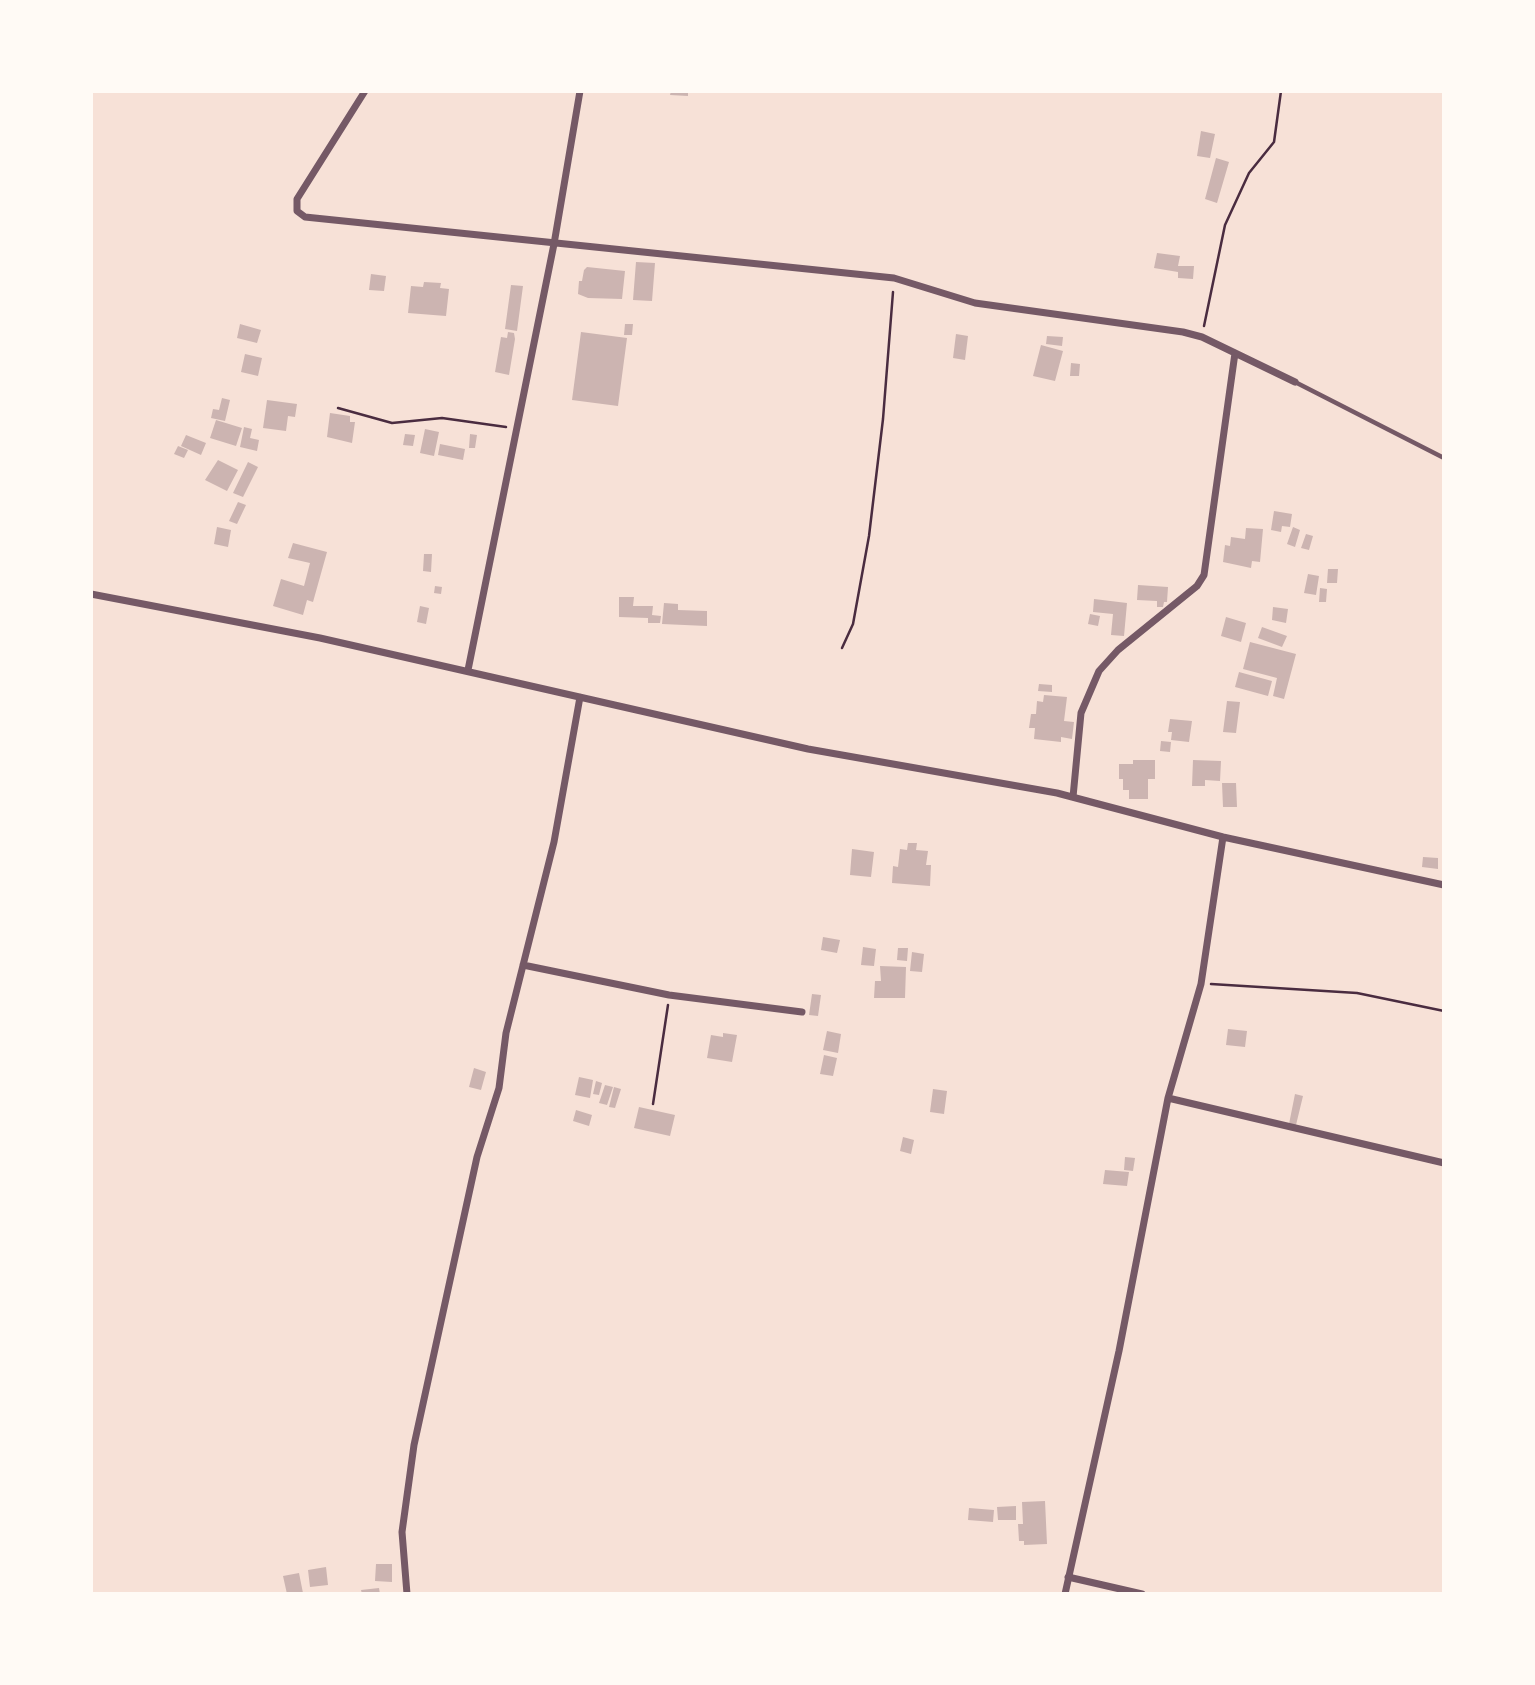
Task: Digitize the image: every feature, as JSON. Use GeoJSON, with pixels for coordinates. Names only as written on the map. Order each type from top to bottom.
{"type":"FeatureCollection","features":[{"type":"Feature","properties":{"kind":"street"},"geometry":{"type":"LineString","coordinates":[[365,91],[297,200],[296,207],[300,214],[554,244],[894,278],[975,303],[1167,329],[1202,337],[1295,382]]}},
{"type":"Feature","properties":{"kind":"street"},"geometry":{"type":"LineString","coordinates":[[468,670],[554,244],[580,91]]}},
{"type":"Feature","properties":{"kind":"street"},"geometry":{"type":"LineString","coordinates":[[1073,797],[1081,713],[1099,671],[1118,650],[1197,586],[1204,575],[1236,354]]}},
{"type":"Feature","properties":{"kind":"street"},"geometry":{"type":"LineString","coordinates":[[91,594],[468,670],[808,750],[983,778],[1073,797],[1223,837],[1444,885]]}},
{"type":"Feature","properties":{"kind":"street"},"geometry":{"type":"LineString","coordinates":[[407,1594],[402,1532],[410,1464],[479,1149],[499,1088],[506,1033],[568,776],[580,697]]}},
{"type":"Feature","properties":{"kind":"street"},"geometry":{"type":"LineString","coordinates":[[1065,1594],[1119,1351],[1168,1098],[1201,984],[1223,837]]}},
{"type":"Feature","properties":{"kind":"street"},"geometry":{"type":"LineString","coordinates":[[523,965],[669,995],[802,1012]]}},
{"type":"Feature","properties":{"kind":"street"},"geometry":{"type":"LineString","coordinates":[[1168,1098],[1444,1163]]}},
{"type":"Feature","properties":{"kind":"street"},"geometry":{"type":"LineString","coordinates":[[1068,1577],[1142,1594]]}},
{"type":"Feature","properties":{"kind":"lane"},"geometry":{"type":"LineString","coordinates":[[1295,382],[1444,458]]}},
{"type":"Feature","properties":{"kind":"path"},"geometry":{"type":"LineString","coordinates":[[1202,337],[1225,225],[1249,173],[1273,142],[1281,91]]}},
{"type":"Feature","properties":{"kind":"path"},"geometry":{"type":"LineString","coordinates":[[842,648],[853,624],[869,536],[883,419],[894,278]]}},
{"type":"Feature","properties":{"kind":"path"},"geometry":{"type":"LineString","coordinates":[[338,408],[392,423],[442,418],[516,429]]}},
{"type":"Feature","properties":{"kind":"path"},"geometry":{"type":"LineString","coordinates":[[1201,984],[1357,993],[1444,1011]]}},
{"type":"Feature","properties":{"kind":"path"},"geometry":{"type":"LineString","coordinates":[[653,1104],[664,1051],[669,995]]}},
{"type":"Feature","properties":{"kind":"building"},"geometry":{"type":"Polygon","coordinates":[[[671,91],[688,91],[688,96],[670,95],[671,91]]]}},
{"type":"Feature","properties":{"kind":"building"},"geometry":{"type":"Polygon","coordinates":[[[1201,131],[1215,134],[1210,158],[1197,156],[1201,131]]]}},
{"type":"Feature","properties":{"kind":"building"},"geometry":{"type":"Polygon","coordinates":[[[1216,158],[1229,162],[1217,203],[1205,199],[1216,158]]]}},
{"type":"Feature","properties":{"kind":"building"},"geometry":{"type":"Polygon","coordinates":[[[1157,253],[1180,256],[1178,266],[1194,266],[1193,279],[1178,278],[1178,272],[1154,268],[1157,253]]]}},
{"type":"Feature","properties":{"kind":"building"},"geometry":{"type":"Polygon","coordinates":[[[636,262],[655,263],[652,301],[633,300],[636,262]]]}},
{"type":"Feature","properties":{"kind":"building"},"geometry":{"type":"Polygon","coordinates":[[[587,267],[625,271],[622,299],[588,298],[578,294],[579,281],[582,281],[587,267]]]}},
{"type":"Feature","properties":{"kind":"building"},"geometry":{"type":"Polygon","coordinates":[[[371,274],[386,276],[384,291],[369,290],[371,274]]]}},
{"type":"Feature","properties":{"kind":"building"},"geometry":{"type":"Polygon","coordinates":[[[424,282],[441,283],[440,288],[449,289],[446,316],[408,313],[411,286],[423,287],[424,282]]]}},
{"type":"Feature","properties":{"kind":"building"},"geometry":{"type":"Polygon","coordinates":[[[511,285],[523,286],[517,331],[505,329],[511,285]]]}},
{"type":"Feature","properties":{"kind":"building"},"geometry":{"type":"Polygon","coordinates":[[[240,324],[261,330],[257,343],[237,338],[240,324]]]}},
{"type":"Feature","properties":{"kind":"building"},"geometry":{"type":"Polygon","coordinates":[[[625,324],[633,324],[632,335],[624,335],[625,324]]]}},
{"type":"Feature","properties":{"kind":"building"},"geometry":{"type":"Polygon","coordinates":[[[508,332],[514,333],[515,339],[509,375],[495,372],[501,337],[507,338],[508,332]]]}},
{"type":"Feature","properties":{"kind":"building"},"geometry":{"type":"Polygon","coordinates":[[[581,332],[627,338],[618,406],[572,400],[581,332]]]}},
{"type":"Feature","properties":{"kind":"building"},"geometry":{"type":"Polygon","coordinates":[[[956,334],[968,336],[965,360],[953,358],[956,334]]]}},
{"type":"Feature","properties":{"kind":"building"},"geometry":{"type":"Polygon","coordinates":[[[1047,336],[1063,337],[1062,346],[1046,344],[1047,336]]]}},
{"type":"Feature","properties":{"kind":"building"},"geometry":{"type":"Polygon","coordinates":[[[1041,345],[1063,351],[1055,381],[1033,376],[1041,345]]]}},
{"type":"Feature","properties":{"kind":"building"},"geometry":{"type":"Polygon","coordinates":[[[245,354],[262,358],[258,376],[241,372],[245,354]]]}},
{"type":"Feature","properties":{"kind":"building"},"geometry":{"type":"Polygon","coordinates":[[[1071,363],[1080,364],[1079,376],[1070,376],[1071,363]]]}},
{"type":"Feature","properties":{"kind":"building"},"geometry":{"type":"Polygon","coordinates":[[[222,398],[230,400],[225,421],[211,418],[213,409],[219,410],[222,398]]]}},
{"type":"Feature","properties":{"kind":"building"},"geometry":{"type":"Polygon","coordinates":[[[267,400],[297,404],[295,417],[288,416],[286,431],[263,428],[267,400]]]}},
{"type":"Feature","properties":{"kind":"building"},"geometry":{"type":"Polygon","coordinates":[[[330,413],[350,416],[350,422],[355,422],[352,443],[327,437],[330,413]]]}},
{"type":"Feature","properties":{"kind":"building"},"geometry":{"type":"Polygon","coordinates":[[[216,420],[242,428],[236,446],[210,438],[216,420]]]}},
{"type":"Feature","properties":{"kind":"building"},"geometry":{"type":"Polygon","coordinates":[[[244,427],[252,429],[250,438],[259,440],[257,451],[240,447],[244,427]]]}},
{"type":"Feature","properties":{"kind":"building"},"geometry":{"type":"Polygon","coordinates":[[[425,429],[439,432],[434,456],[420,453],[425,429]]]}},
{"type":"Feature","properties":{"kind":"building"},"geometry":{"type":"Polygon","coordinates":[[[405,434],[415,435],[413,446],[403,445],[405,434]]]}},
{"type":"Feature","properties":{"kind":"building"},"geometry":{"type":"Polygon","coordinates":[[[470,434],[477,435],[475,448],[469,448],[470,434]]]}},
{"type":"Feature","properties":{"kind":"building"},"geometry":{"type":"Polygon","coordinates":[[[186,435],[206,443],[201,455],[181,446],[186,435]]]}},
{"type":"Feature","properties":{"kind":"building"},"geometry":{"type":"Polygon","coordinates":[[[440,444],[465,449],[463,460],[438,455],[440,444]]]}},
{"type":"Feature","properties":{"kind":"building"},"geometry":{"type":"Polygon","coordinates":[[[178,446],[188,450],[184,458],[174,454],[178,446]]]}},
{"type":"Feature","properties":{"kind":"building"},"geometry":{"type":"Polygon","coordinates":[[[218,460],[238,470],[227,491],[205,480],[218,460]]]}},
{"type":"Feature","properties":{"kind":"building"},"geometry":{"type":"Polygon","coordinates":[[[248,462],[258,467],[243,497],[233,493],[248,462]]]}},
{"type":"Feature","properties":{"kind":"building"},"geometry":{"type":"Polygon","coordinates":[[[238,502],[246,505],[237,524],[229,521],[238,502]]]}},
{"type":"Feature","properties":{"kind":"building"},"geometry":{"type":"Polygon","coordinates":[[[1274,511],[1292,514],[1290,527],[1282,526],[1281,532],[1271,530],[1274,511]]]}},
{"type":"Feature","properties":{"kind":"building"},"geometry":{"type":"Polygon","coordinates":[[[217,527],[231,530],[228,547],[214,544],[217,527]]]}},
{"type":"Feature","properties":{"kind":"building"},"geometry":{"type":"Polygon","coordinates":[[[1293,527],[1300,530],[1295,547],[1287,544],[1293,527]]]}},
{"type":"Feature","properties":{"kind":"building"},"geometry":{"type":"Polygon","coordinates":[[[1246,528],[1263,529],[1260,562],[1252,561],[1251,568],[1223,562],[1225,545],[1230,546],[1231,537],[1245,539],[1246,528]]]}},
{"type":"Feature","properties":{"kind":"building"},"geometry":{"type":"Polygon","coordinates":[[[1306,534],[1313,536],[1309,550],[1301,548],[1306,534]]]}},
{"type":"Feature","properties":{"kind":"building"},"geometry":{"type":"Polygon","coordinates":[[[293,543],[327,552],[313,602],[307,600],[303,615],[273,606],[281,579],[304,586],[310,563],[288,558],[293,543]]]}},
{"type":"Feature","properties":{"kind":"building"},"geometry":{"type":"Polygon","coordinates":[[[424,554],[432,554],[431,572],[423,571],[424,554]]]}},
{"type":"Feature","properties":{"kind":"building"},"geometry":{"type":"Polygon","coordinates":[[[1328,569],[1338,569],[1337,583],[1327,583],[1328,569]]]}},
{"type":"Feature","properties":{"kind":"building"},"geometry":{"type":"Polygon","coordinates":[[[1308,574],[1319,576],[1316,595],[1304,593],[1308,574]]]}},
{"type":"Feature","properties":{"kind":"building"},"geometry":{"type":"Polygon","coordinates":[[[1138,585],[1168,587],[1167,602],[1164,602],[1163,607],[1157,607],[1157,601],[1137,600],[1138,585]]]}},
{"type":"Feature","properties":{"kind":"building"},"geometry":{"type":"Polygon","coordinates":[[[435,586],[442,587],[441,594],[434,593],[435,586]]]}},
{"type":"Feature","properties":{"kind":"building"},"geometry":{"type":"Polygon","coordinates":[[[1320,588],[1327,589],[1326,602],[1319,602],[1320,588]]]}},
{"type":"Feature","properties":{"kind":"building"},"geometry":{"type":"Polygon","coordinates":[[[619,597],[634,597],[633,606],[653,606],[652,615],[661,616],[660,623],[648,623],[648,618],[619,617],[619,597]]]}},
{"type":"Feature","properties":{"kind":"building"},"geometry":{"type":"Polygon","coordinates":[[[1094,599],[1127,603],[1124,636],[1111,635],[1113,614],[1093,612],[1094,599]]]}},
{"type":"Feature","properties":{"kind":"building"},"geometry":{"type":"Polygon","coordinates":[[[664,603],[678,604],[678,610],[707,611],[707,626],[662,624],[664,603]]]}},
{"type":"Feature","properties":{"kind":"building"},"geometry":{"type":"Polygon","coordinates":[[[420,606],[429,608],[426,624],[417,622],[420,606]]]}},
{"type":"Feature","properties":{"kind":"building"},"geometry":{"type":"Polygon","coordinates":[[[1273,607],[1288,609],[1286,623],[1272,620],[1273,607]]]}},
{"type":"Feature","properties":{"kind":"building"},"geometry":{"type":"Polygon","coordinates":[[[1090,614],[1100,616],[1098,626],[1088,624],[1090,614]]]}},
{"type":"Feature","properties":{"kind":"building"},"geometry":{"type":"Polygon","coordinates":[[[1226,617],[1246,623],[1241,642],[1221,636],[1226,617]]]}},
{"type":"Feature","properties":{"kind":"building"},"geometry":{"type":"Polygon","coordinates":[[[1262,627],[1287,636],[1282,647],[1258,638],[1262,627]]]}},
{"type":"Feature","properties":{"kind":"building"},"geometry":{"type":"Polygon","coordinates":[[[1250,642],[1296,654],[1284,699],[1273,696],[1277,678],[1243,669],[1250,642]]]}},
{"type":"Feature","properties":{"kind":"building"},"geometry":{"type":"Polygon","coordinates":[[[1239,672],[1272,681],[1268,696],[1235,687],[1239,672]]]}},
{"type":"Feature","properties":{"kind":"building"},"geometry":{"type":"Polygon","coordinates":[[[1039,684],[1052,685],[1052,692],[1038,691],[1039,684]]]}},
{"type":"Feature","properties":{"kind":"building"},"geometry":{"type":"Polygon","coordinates":[[[1044,695],[1067,697],[1064,721],[1074,722],[1072,739],[1061,737],[1061,742],[1034,739],[1035,728],[1029,728],[1031,714],[1036,714],[1037,701],[1043,702],[1044,695]]]}},
{"type":"Feature","properties":{"kind":"building"},"geometry":{"type":"Polygon","coordinates":[[[1227,701],[1240,702],[1236,733],[1223,732],[1227,701]]]}},
{"type":"Feature","properties":{"kind":"building"},"geometry":{"type":"Polygon","coordinates":[[[1170,719],[1192,721],[1189,742],[1171,740],[1172,732],[1168,732],[1170,719]]]}},
{"type":"Feature","properties":{"kind":"building"},"geometry":{"type":"Polygon","coordinates":[[[1161,741],[1171,742],[1170,752],[1160,751],[1161,741]]]}},
{"type":"Feature","properties":{"kind":"building"},"geometry":{"type":"Polygon","coordinates":[[[1133,760],[1155,760],[1155,779],[1148,779],[1148,799],[1129,799],[1129,790],[1123,790],[1123,779],[1119,779],[1119,764],[1133,764],[1133,760]]]}},
{"type":"Feature","properties":{"kind":"building"},"geometry":{"type":"Polygon","coordinates":[[[1193,760],[1221,761],[1220,781],[1205,780],[1205,786],[1192,786],[1193,760]]]}},
{"type":"Feature","properties":{"kind":"building"},"geometry":{"type":"Polygon","coordinates":[[[1222,783],[1236,783],[1237,807],[1223,807],[1222,783]]]}},
{"type":"Feature","properties":{"kind":"building"},"geometry":{"type":"Polygon","coordinates":[[[908,843],[917,843],[916,850],[928,851],[926,865],[931,865],[930,886],[892,883],[893,866],[898,867],[900,849],[907,850],[908,843]]]}},
{"type":"Feature","properties":{"kind":"building"},"geometry":{"type":"Polygon","coordinates":[[[852,849],[874,852],[871,877],[850,875],[852,849]]]}},
{"type":"Feature","properties":{"kind":"building"},"geometry":{"type":"Polygon","coordinates":[[[1423,857],[1438,858],[1438,869],[1422,867],[1423,857]]]}},
{"type":"Feature","properties":{"kind":"building"},"geometry":{"type":"Polygon","coordinates":[[[823,937],[840,940],[837,953],[821,950],[823,937]]]}},
{"type":"Feature","properties":{"kind":"building"},"geometry":{"type":"Polygon","coordinates":[[[863,947],[876,949],[874,966],[861,965],[863,947]]]}},
{"type":"Feature","properties":{"kind":"building"},"geometry":{"type":"Polygon","coordinates":[[[898,948],[908,948],[907,961],[897,960],[898,948]]]}},
{"type":"Feature","properties":{"kind":"building"},"geometry":{"type":"Polygon","coordinates":[[[912,952],[924,954],[922,972],[910,971],[912,952]]]}},
{"type":"Feature","properties":{"kind":"building"},"geometry":{"type":"Polygon","coordinates":[[[880,966],[906,967],[905,998],[874,998],[875,981],[881,981],[880,966]]]}},
{"type":"Feature","properties":{"kind":"building"},"geometry":{"type":"Polygon","coordinates":[[[812,994],[821,995],[818,1016],[809,1015],[812,994]]]}},
{"type":"Feature","properties":{"kind":"building"},"geometry":{"type":"Polygon","coordinates":[[[1228,1029],[1247,1031],[1245,1047],[1226,1045],[1228,1029]]]}},
{"type":"Feature","properties":{"kind":"building"},"geometry":{"type":"Polygon","coordinates":[[[827,1031],[841,1034],[838,1053],[823,1050],[827,1031]]]}},
{"type":"Feature","properties":{"kind":"building"},"geometry":{"type":"Polygon","coordinates":[[[723,1033],[737,1035],[732,1062],[707,1058],[711,1035],[723,1037],[723,1033]]]}},
{"type":"Feature","properties":{"kind":"building"},"geometry":{"type":"Polygon","coordinates":[[[824,1055],[837,1058],[833,1076],[820,1074],[824,1055]]]}},
{"type":"Feature","properties":{"kind":"building"},"geometry":{"type":"Polygon","coordinates":[[[474,1068],[486,1072],[481,1090],[469,1087],[474,1068]]]}},
{"type":"Feature","properties":{"kind":"building"},"geometry":{"type":"Polygon","coordinates":[[[579,1077],[593,1080],[590,1098],[575,1095],[579,1077]]]}},
{"type":"Feature","properties":{"kind":"building"},"geometry":{"type":"Polygon","coordinates":[[[596,1081],[602,1083],[599,1095],[593,1094],[596,1081]]]}},
{"type":"Feature","properties":{"kind":"building"},"geometry":{"type":"Polygon","coordinates":[[[605,1085],[613,1087],[607,1105],[599,1103],[605,1085]]]}},
{"type":"Feature","properties":{"kind":"building"},"geometry":{"type":"Polygon","coordinates":[[[614,1087],[621,1089],[615,1108],[609,1107],[614,1087]]]}},
{"type":"Feature","properties":{"kind":"building"},"geometry":{"type":"Polygon","coordinates":[[[933,1089],[947,1091],[944,1114],[930,1112],[933,1089]]]}},
{"type":"Feature","properties":{"kind":"building"},"geometry":{"type":"Polygon","coordinates":[[[1295,1094],[1303,1096],[1296,1125],[1289,1124],[1295,1094]]]}},
{"type":"Feature","properties":{"kind":"building"},"geometry":{"type":"Polygon","coordinates":[[[639,1107],[675,1115],[670,1136],[634,1128],[639,1107]]]}},
{"type":"Feature","properties":{"kind":"building"},"geometry":{"type":"Polygon","coordinates":[[[576,1110],[592,1115],[589,1126],[573,1121],[576,1110]]]}},
{"type":"Feature","properties":{"kind":"building"},"geometry":{"type":"Polygon","coordinates":[[[903,1137],[914,1140],[911,1154],[900,1151],[903,1137]]]}},
{"type":"Feature","properties":{"kind":"building"},"geometry":{"type":"Polygon","coordinates":[[[1125,1157],[1135,1158],[1133,1171],[1124,1170],[1125,1157]]]}},
{"type":"Feature","properties":{"kind":"building"},"geometry":{"type":"Polygon","coordinates":[[[1105,1170],[1129,1172],[1127,1186],[1103,1184],[1105,1170]]]}},
{"type":"Feature","properties":{"kind":"building"},"geometry":{"type":"Polygon","coordinates":[[[1045,1501],[1047,1544],[1024,1545],[1024,1541],[1019,1541],[1018,1524],[1023,1524],[1022,1502],[1045,1501]]]}},
{"type":"Feature","properties":{"kind":"building"},"geometry":{"type":"Polygon","coordinates":[[[1016,1506],[1016,1520],[998,1520],[997,1507],[1016,1506]]]}},
{"type":"Feature","properties":{"kind":"building"},"geometry":{"type":"Polygon","coordinates":[[[969,1508],[994,1510],[993,1522],[968,1520],[969,1508]]]}},
{"type":"Feature","properties":{"kind":"building"},"geometry":{"type":"Polygon","coordinates":[[[376,1564],[392,1564],[392,1582],[375,1581],[376,1564]]]}},
{"type":"Feature","properties":{"kind":"building"},"geometry":{"type":"Polygon","coordinates":[[[326,1567],[328,1585],[310,1587],[308,1570],[326,1567]]]}},
{"type":"Feature","properties":{"kind":"building"},"geometry":{"type":"Polygon","coordinates":[[[299,1573],[303,1593],[287,1594],[283,1576],[299,1573]]]}},
{"type":"Feature","properties":{"kind":"building"},"geometry":{"type":"Polygon","coordinates":[[[379,1588],[380,1594],[362,1594],[361,1590],[379,1588]]]}}]}
